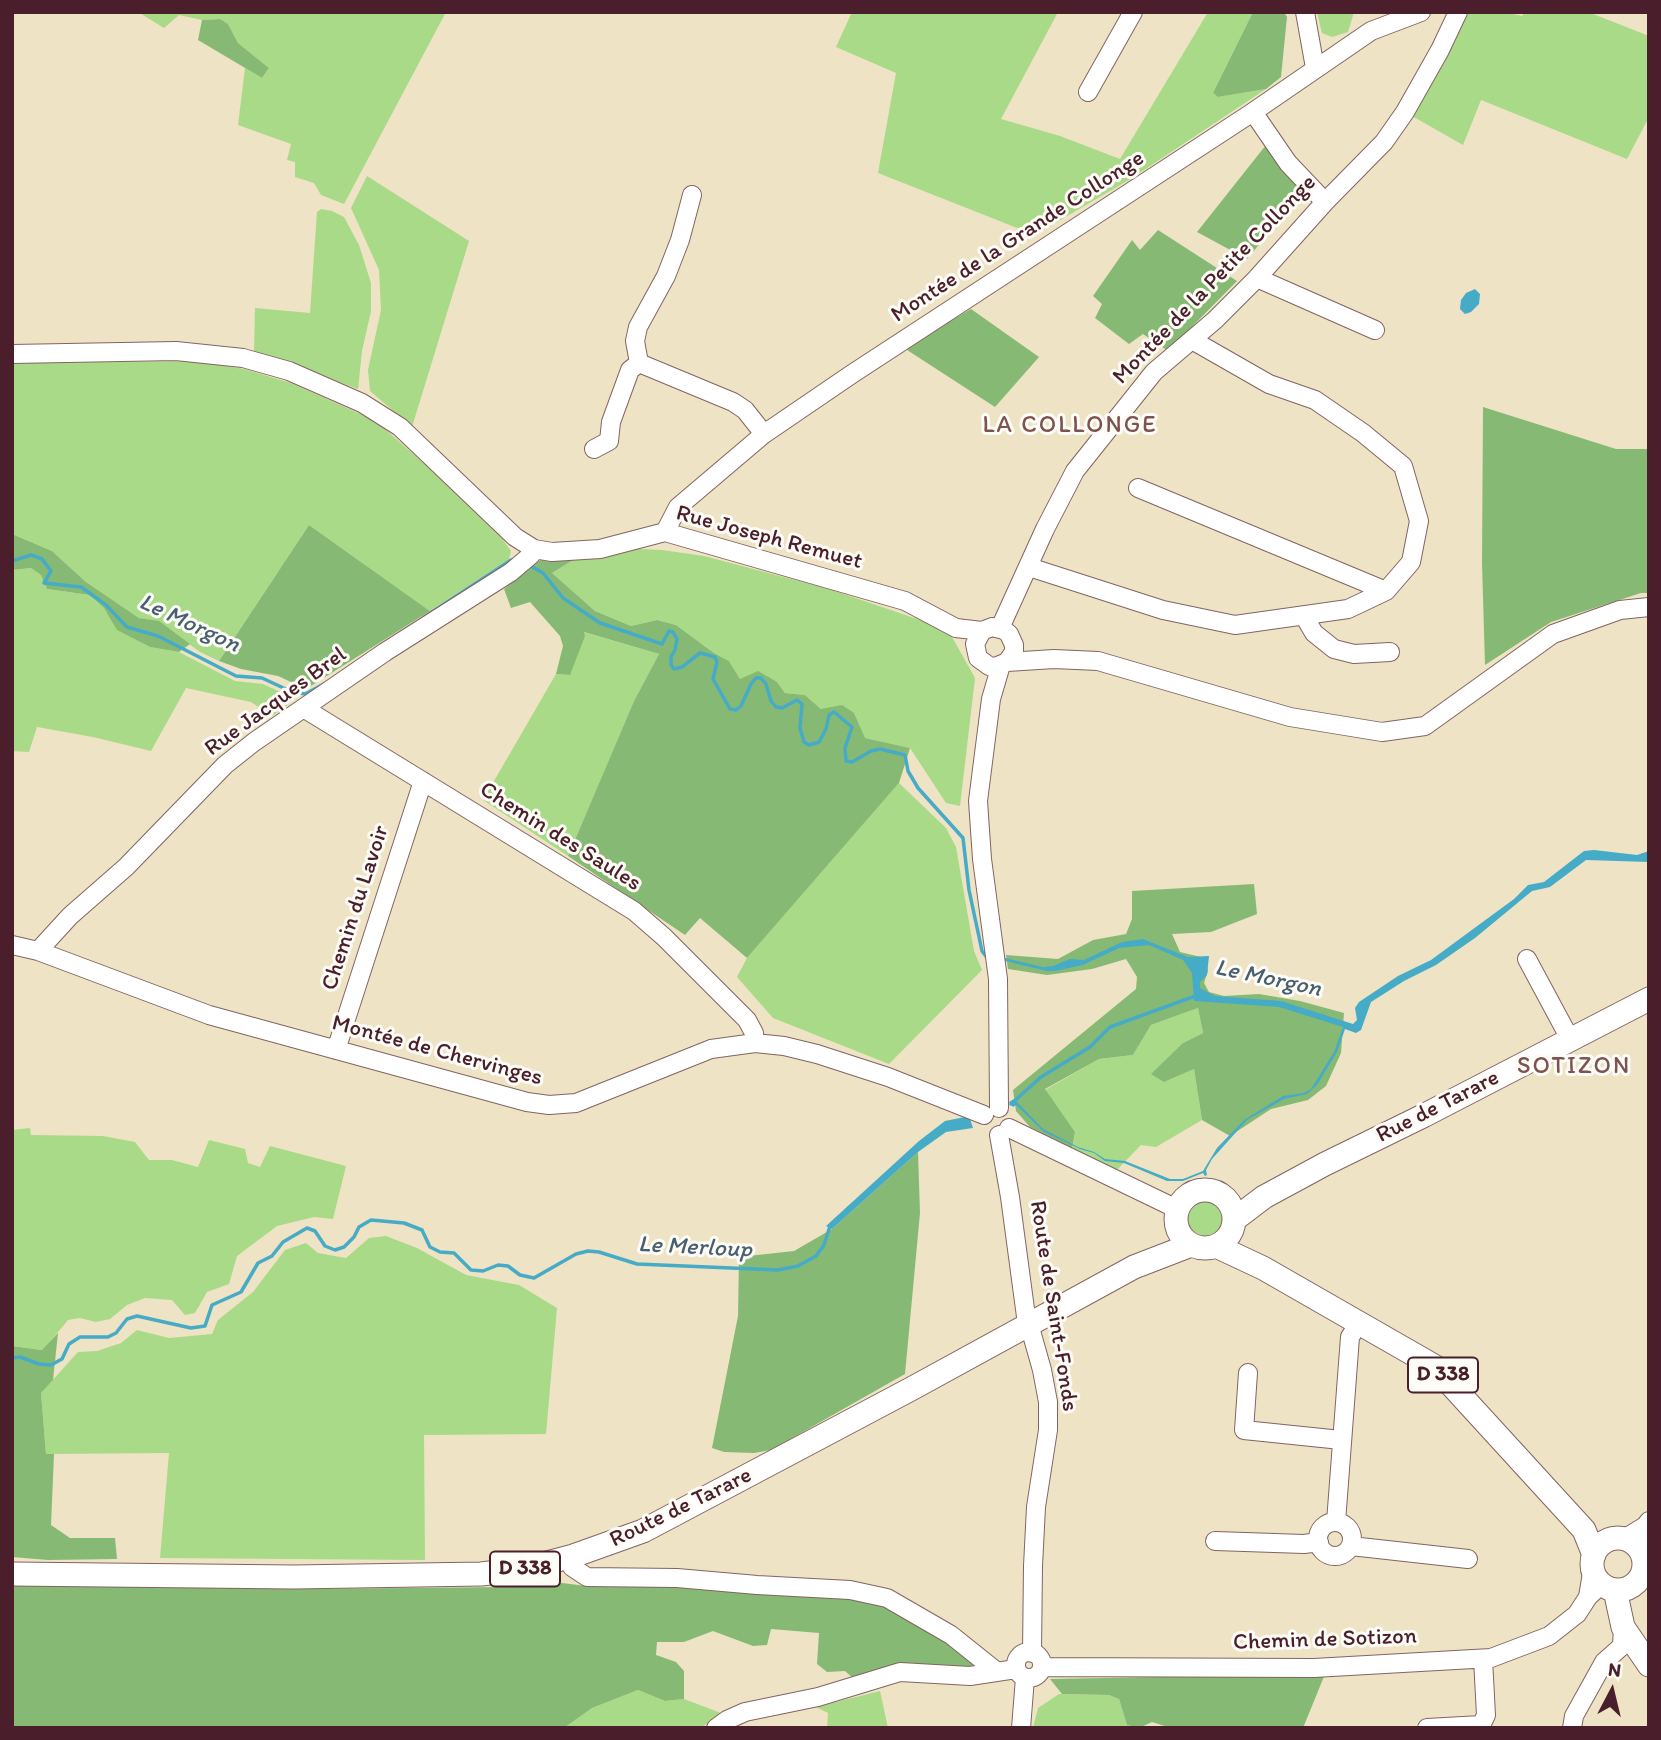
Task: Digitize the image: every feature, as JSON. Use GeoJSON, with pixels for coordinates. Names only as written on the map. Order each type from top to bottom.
{"type":"FeatureCollection","features":[{"type":"Feature","properties":{"kind":"main road","name":"Rue de Tarare"},"geometry":{"type":"LineString","coordinates":[[1232,1216],[1649,999]]}},
{"type":"Feature","properties":{"kind":"main road"},"geometry":{"type":"LineString","coordinates":[[1203,1189],[1214,1191],[1232,1216],[1229,1236],[1216,1246],[1208,1248],[1182,1229],[1184,1198],[1203,1189]]}},
{"type":"Feature","properties":{"kind":"main road","name":"D 338"},"geometry":{"type":"LineString","coordinates":[[1232,1216],[1263,1268]]}},
{"type":"Feature","properties":{"kind":"main road","name":"Route de Tarare"},"geometry":{"type":"LineString","coordinates":[[12,1574],[294,1577],[481,1574],[524,1569],[568,1558],[643,1531],[889,1401],[1134,1267],[1182,1229]]}},
{"type":"Feature","properties":{"kind":"main road","name":"D 338"},"geometry":{"type":"LineString","coordinates":[[1216,1246],[1263,1268],[1434,1366],[1621,1568],[1623,1627],[1649,1665]]}},
{"type":"Feature","properties":{"kind":"street"},"geometry":{"type":"LineString","coordinates":[[1088,92],[1133,12]]}},
{"type":"Feature","properties":{"kind":"street"},"geometry":{"type":"LineString","coordinates":[[1305,12],[1315,68]]}},
{"type":"Feature","properties":{"kind":"street","name":"Montée de la Grande Collonge"},"geometry":{"type":"LineString","coordinates":[[665,532],[678,508],[764,433],[1254,113],[1371,31],[1422,12]]}},
{"type":"Feature","properties":{"kind":"street","name":"Montée de la Petite Collonge"},"geometry":{"type":"LineString","coordinates":[[998,633],[1045,529],[1075,471],[1154,372],[1192,341],[1257,278],[1325,202],[1384,142],[1440,50],[1458,12]]}},
{"type":"Feature","properties":{"kind":"street"},"geometry":{"type":"LineString","coordinates":[[1254,113],[1288,163],[1325,202]]}},
{"type":"Feature","properties":{"kind":"street"},"geometry":{"type":"LineString","coordinates":[[639,363],[635,341],[638,327],[666,276],[680,240],[692,195]]}},
{"type":"Feature","properties":{"kind":"street"},"geometry":{"type":"LineString","coordinates":[[1257,278],[1374,330]]}},
{"type":"Feature","properties":{"kind":"street"},"geometry":{"type":"LineString","coordinates":[[1029,567],[1163,610],[1235,625],[1348,610],[1386,591],[1411,562],[1419,521],[1403,466],[1363,433],[1315,400],[1269,384],[1192,341]]}},
{"type":"Feature","properties":{"kind":"street"},"geometry":{"type":"LineString","coordinates":[[12,354],[176,351],[243,358],[289,371],[362,403],[400,427],[515,537],[534,549]]}},
{"type":"Feature","properties":{"kind":"street"},"geometry":{"type":"LineString","coordinates":[[639,363],[733,402],[745,410],[764,433]]}},
{"type":"Feature","properties":{"kind":"street"},"geometry":{"type":"LineString","coordinates":[[594,449],[609,441],[611,422],[630,370],[639,363]]}},
{"type":"Feature","properties":{"kind":"street"},"geometry":{"type":"LineString","coordinates":[[1138,488],[1386,591]]}},
{"type":"Feature","properties":{"kind":"street","name":"Rue Joseph Remuet"},"geometry":{"type":"LineString","coordinates":[[534,549],[552,552],[600,548],[665,532],[905,601],[956,628],[998,633]]}},
{"type":"Feature","properties":{"kind":"street","name":"Rue Jacques Brel"},"geometry":{"type":"LineString","coordinates":[[38,951],[70,916],[126,867],[225,765],[385,652],[511,572],[531,555],[534,549]]}},
{"type":"Feature","properties":{"kind":"street"},"geometry":{"type":"LineString","coordinates":[[956,628],[989,666],[1054,659],[1098,661],[1290,717],[1382,732],[1425,726],[1553,634],[1620,610],[1649,607]]}},
{"type":"Feature","properties":{"kind":"street"},"geometry":{"type":"LineString","coordinates":[[1304,615],[1314,634],[1334,649],[1354,654],[1390,652]]}},
{"type":"Feature","properties":{"kind":"street"},"geometry":{"type":"LineString","coordinates":[[998,633],[1014,652],[1004,664],[991,699],[978,801],[982,859],[998,979],[991,1111],[982,1122],[985,1130],[993,1135],[1004,1131],[1151,1197],[1182,1229]]}},
{"type":"Feature","properties":{"kind":"street"},"geometry":{"type":"LineString","coordinates":[[991,699],[976,653],[976,639],[998,633],[1022,648],[1054,659]]}},
{"type":"Feature","properties":{"kind":"street","name":"Chemin des Saules"},"geometry":{"type":"LineString","coordinates":[[306,709],[634,911],[664,937],[747,1020],[755,1043]]}},
{"type":"Feature","properties":{"kind":"street","name":"Chemin du Lavoir"},"geometry":{"type":"LineString","coordinates":[[335,1050],[424,781]]}},
{"type":"Feature","properties":{"kind":"street","name":"Montée de Chervinges"},"geometry":{"type":"LineString","coordinates":[[12,945],[38,951],[209,1015],[494,1094],[548,1105],[576,1102],[604,1093],[710,1049],[755,1043],[784,1046],[817,1054],[991,1111]]}},
{"type":"Feature","properties":{"kind":"street"},"geometry":{"type":"LineString","coordinates":[[1527,959],[1570,1039]]}},
{"type":"Feature","properties":{"kind":"street"},"geometry":{"type":"LineString","coordinates":[[991,1111],[1008,1114],[1004,1131]]}},
{"type":"Feature","properties":{"kind":"street","name":"Route de Saint-Fonds"},"geometry":{"type":"LineString","coordinates":[[1004,1131],[1027,1324],[1042,1370],[1048,1402],[1048,1430],[1036,1507],[1032,1566],[1037,1660]]}},
{"type":"Feature","properties":{"kind":"street"},"geometry":{"type":"LineString","coordinates":[[1336,1522],[1350,1337],[1359,1323]]}},
{"type":"Feature","properties":{"kind":"street"},"geometry":{"type":"LineString","coordinates":[[1248,1373],[1244,1430],[1341,1440]]}},
{"type":"Feature","properties":{"kind":"street"},"geometry":{"type":"LineString","coordinates":[[1336,1522],[1342,1523],[1352,1535],[1351,1546],[1344,1554],[1334,1556],[1324,1552],[1319,1542],[1322,1527],[1336,1522]]}},
{"type":"Feature","properties":{"kind":"street","name":"Chemin de Sotizon"},"geometry":{"type":"LineString","coordinates":[[1037,1660],[1314,1668],[1483,1659],[1522,1648],[1549,1636],[1577,1614],[1621,1568],[1647,1524]]}},
{"type":"Feature","properties":{"kind":"street"},"geometry":{"type":"LineString","coordinates":[[1216,1541],[1304,1544],[1319,1542]]}},
{"type":"Feature","properties":{"kind":"street"},"geometry":{"type":"LineString","coordinates":[[1351,1546],[1468,1559]]}},
{"type":"Feature","properties":{"kind":"street"},"geometry":{"type":"LineString","coordinates":[[568,1558],[572,1567],[587,1577],[677,1578],[757,1586],[850,1590],[887,1598],[951,1635],[996,1671]]}},
{"type":"Feature","properties":{"kind":"street"},"geometry":{"type":"LineString","coordinates":[[1572,1728],[1574,1716],[1604,1662],[1622,1646],[1623,1627]]}},
{"type":"Feature","properties":{"kind":"street"},"geometry":{"type":"LineString","coordinates":[[1427,1728],[1480,1726],[1486,1715],[1483,1659]]}},
{"type":"Feature","properties":{"kind":"street"},"geometry":{"type":"LineString","coordinates":[[716,1728],[745,1712],[818,1697],[900,1672],[971,1675],[996,1671],[1036,1676],[1037,1660]]}},
{"type":"Feature","properties":{"kind":"street"},"geometry":{"type":"LineString","coordinates":[[1021,1674],[1021,1728]]}},
{"type":"Feature","properties":{"kind":"green space"},"geometry":{"type":"Polygon","coordinates":[[[138,12],[446,12],[344,204],[321,195],[314,183],[295,177],[295,162],[287,160],[291,144],[238,125],[245,68],[262,78],[269,68],[238,43],[228,24],[219,19],[202,20],[179,15],[164,28],[138,12]]]}},
{"type":"Feature","properties":{"kind":"green space"},"geometry":{"type":"Polygon","coordinates":[[[852,12],[1058,12],[1001,119],[1060,136],[1120,159],[1208,12],[1253,12],[1213,93],[1218,97],[1266,89],[1132,178],[1035,235],[878,173],[896,73],[836,47],[852,12]]]}},
{"type":"Feature","properties":{"kind":"green space"},"geometry":{"type":"Polygon","coordinates":[[[1253,12],[1284,12],[1287,17],[1281,77],[1266,89],[1218,97],[1213,93],[1253,12]]]}},
{"type":"Feature","properties":{"kind":"green space"},"geometry":{"type":"Polygon","coordinates":[[[1317,12],[1354,12],[1348,32],[1332,37],[1322,33],[1317,12]]]}},
{"type":"Feature","properties":{"kind":"green space"},"geometry":{"type":"Polygon","coordinates":[[[1466,12],[1504,12],[1522,16],[1525,12],[1588,12],[1649,36],[1649,117],[1627,159],[1481,100],[1463,145],[1405,112],[1466,12]]]}},
{"type":"Feature","properties":{"kind":"green space"},"geometry":{"type":"Polygon","coordinates":[[[220,19],[228,24],[238,43],[269,68],[262,78],[198,40],[202,20],[220,19]]]}},
{"type":"Feature","properties":{"kind":"green space"},"geometry":{"type":"Polygon","coordinates":[[[1266,145],[1303,192],[1247,259],[1197,232],[1266,145]]]}},
{"type":"Feature","properties":{"kind":"green space"},"geometry":{"type":"Polygon","coordinates":[[[367,176],[469,241],[412,427],[370,391],[368,370],[381,310],[379,270],[351,208],[367,176]]]}},
{"type":"Feature","properties":{"kind":"green space"},"geometry":{"type":"Polygon","coordinates":[[[321,209],[344,217],[359,245],[371,283],[371,311],[362,351],[358,389],[254,352],[255,308],[310,313],[317,212],[321,209]]]}},
{"type":"Feature","properties":{"kind":"green space"},"geometry":{"type":"Polygon","coordinates":[[[1158,230],[1237,281],[1168,351],[1143,334],[1129,344],[1095,318],[1102,304],[1093,296],[1132,240],[1140,250],[1158,230]]]}},
{"type":"Feature","properties":{"kind":"green space"},"geometry":{"type":"Polygon","coordinates":[[[971,309],[1039,357],[995,407],[904,348],[971,309]]]}},
{"type":"Feature","properties":{"kind":"green space"},"geometry":{"type":"Polygon","coordinates":[[[196,361],[244,369],[291,383],[376,421],[501,537],[511,551],[509,559],[430,611],[309,525],[219,661],[200,652],[159,622],[139,618],[86,582],[52,551],[12,534],[12,363],[196,361]]]}},
{"type":"Feature","properties":{"kind":"green space"},"geometry":{"type":"Polygon","coordinates":[[[1483,407],[1616,449],[1649,449],[1649,593],[1641,593],[1551,622],[1485,665],[1482,563],[1483,407]]]}},
{"type":"Feature","properties":{"kind":"green space"},"geometry":{"type":"Polygon","coordinates":[[[309,525],[430,611],[306,689],[278,676],[241,669],[219,661],[309,525]]]}},
{"type":"Feature","properties":{"kind":"green space"},"geometry":{"type":"Polygon","coordinates":[[[12,534],[52,551],[86,582],[139,618],[159,621],[190,644],[179,652],[150,647],[117,630],[104,608],[90,595],[47,589],[41,575],[31,568],[12,570],[12,534]]]}},
{"type":"Feature","properties":{"kind":"green space"},"geometry":{"type":"Polygon","coordinates":[[[621,548],[704,556],[829,589],[923,621],[952,637],[975,678],[960,806],[946,803],[910,748],[864,738],[854,713],[821,709],[805,695],[785,693],[777,682],[740,679],[729,661],[676,625],[657,620],[631,626],[595,611],[552,573],[580,556],[621,548]]]}},
{"type":"Feature","properties":{"kind":"green space"},"geometry":{"type":"Polygon","coordinates":[[[580,556],[552,573],[595,611],[631,626],[657,620],[676,625],[729,661],[740,679],[758,671],[777,682],[785,693],[805,695],[821,709],[842,705],[854,713],[865,738],[910,748],[899,783],[747,958],[700,918],[685,935],[568,856],[634,701],[659,654],[584,632],[585,636],[570,675],[556,674],[563,646],[560,636],[530,602],[511,608],[504,589],[543,558],[580,556]]]}},
{"type":"Feature","properties":{"kind":"green space"},"geometry":{"type":"Polygon","coordinates":[[[31,568],[41,574],[47,589],[90,595],[104,608],[118,630],[150,647],[179,652],[235,681],[263,684],[287,695],[289,704],[272,716],[251,702],[186,688],[151,751],[37,727],[29,752],[12,751],[12,570],[31,568]]]}},
{"type":"Feature","properties":{"kind":"green space"},"geometry":{"type":"Polygon","coordinates":[[[583,632],[659,654],[634,701],[568,856],[483,800],[556,674],[570,675],[583,632]]]}},
{"type":"Feature","properties":{"kind":"green space"},"geometry":{"type":"Polygon","coordinates":[[[899,783],[946,828],[956,847],[974,951],[982,970],[889,1064],[773,1018],[737,977],[747,958],[899,783]]]}},
{"type":"Feature","properties":{"kind":"green space"},"geometry":{"type":"Polygon","coordinates":[[[1254,884],[1257,914],[1211,932],[1172,934],[1180,952],[1205,958],[1208,971],[1204,983],[1209,992],[1224,996],[1259,994],[1300,1001],[1344,1013],[1341,1053],[1326,1086],[1308,1100],[1271,1109],[1230,1136],[1202,1120],[1194,1069],[1164,1082],[1151,1074],[1183,1043],[1203,1033],[1198,1008],[1151,1025],[1133,1055],[1099,1059],[1045,1089],[1075,1132],[1072,1148],[1030,1127],[1016,1111],[1013,1090],[1136,989],[1137,977],[1126,959],[1092,969],[1047,975],[1008,969],[1006,955],[1058,959],[1093,940],[1126,934],[1132,919],[1132,891],[1254,884]]]}},
{"type":"Feature","properties":{"kind":"green space"},"geometry":{"type":"Polygon","coordinates":[[[1198,1008],[1203,1033],[1183,1043],[1164,1082],[1194,1069],[1202,1120],[1156,1147],[1141,1145],[1117,1170],[1072,1148],[1075,1132],[1045,1090],[1099,1059],[1133,1055],[1151,1025],[1198,1008]]]}},
{"type":"Feature","properties":{"kind":"green space"},"geometry":{"type":"Polygon","coordinates":[[[30,1128],[31,1135],[103,1136],[135,1142],[149,1160],[172,1160],[198,1167],[209,1140],[245,1149],[248,1163],[260,1167],[270,1146],[346,1166],[333,1219],[314,1217],[277,1226],[237,1256],[229,1284],[207,1292],[195,1313],[185,1315],[172,1300],[145,1298],[127,1305],[110,1319],[96,1322],[80,1318],[68,1320],[43,1350],[12,1346],[12,1130],[30,1128]]]}},
{"type":"Feature","properties":{"kind":"green space"},"geometry":{"type":"Polygon","coordinates":[[[918,1152],[920,1213],[905,1374],[771,1450],[754,1453],[724,1452],[712,1448],[738,1316],[739,1257],[794,1251],[832,1229],[918,1152]]]}},
{"type":"Feature","properties":{"kind":"green space"},"geometry":{"type":"Polygon","coordinates":[[[1205,1198],[1220,1204],[1226,1219],[1220,1234],[1205,1240],[1190,1234],[1184,1219],[1190,1204],[1205,1198]]]}},
{"type":"Feature","properties":{"kind":"green space"},"geometry":{"type":"Polygon","coordinates":[[[386,1236],[417,1248],[466,1275],[519,1285],[557,1308],[546,1434],[424,1435],[425,1560],[160,1558],[169,1453],[46,1454],[41,1393],[78,1352],[97,1351],[121,1343],[137,1330],[169,1338],[212,1334],[218,1320],[253,1292],[285,1250],[306,1243],[318,1253],[346,1258],[369,1238],[386,1236]]]}},
{"type":"Feature","properties":{"kind":"green space"},"geometry":{"type":"Polygon","coordinates":[[[58,1333],[53,1380],[41,1393],[46,1454],[54,1454],[51,1525],[70,1538],[115,1538],[117,1559],[48,1560],[12,1557],[12,1346],[42,1350],[58,1333]]]}},
{"type":"Feature","properties":{"kind":"green space"},"geometry":{"type":"Polygon","coordinates":[[[546,1581],[594,1587],[663,1585],[834,1596],[886,1605],[971,1657],[978,1666],[974,1670],[855,1680],[845,1671],[827,1672],[817,1664],[819,1633],[771,1629],[767,1645],[753,1646],[713,1631],[684,1642],[657,1642],[656,1655],[676,1662],[684,1671],[684,1699],[665,1701],[638,1690],[592,1708],[564,1728],[12,1728],[12,1582],[304,1589],[504,1587],[546,1581]]]}},
{"type":"Feature","properties":{"kind":"green space"},"geometry":{"type":"Polygon","coordinates":[[[1325,1674],[1303,1728],[1171,1728],[1152,1722],[1139,1728],[1127,1725],[1119,1699],[1109,1695],[1062,1694],[1050,1679],[1325,1674]]]}},
{"type":"Feature","properties":{"kind":"green space"},"geometry":{"type":"Polygon","coordinates":[[[638,1690],[665,1701],[684,1699],[721,1713],[701,1728],[564,1728],[592,1708],[638,1690]]]}},
{"type":"Feature","properties":{"kind":"green space"},"geometry":{"type":"Polygon","coordinates":[[[880,1691],[888,1728],[827,1728],[828,1713],[816,1707],[880,1691]]]}},
{"type":"Feature","properties":{"kind":"green space"},"geometry":{"type":"Polygon","coordinates":[[[1059,1694],[1109,1695],[1119,1699],[1127,1725],[1139,1728],[1033,1728],[1038,1708],[1059,1694]]]}},
{"type":"Feature","properties":{"kind":"water"},"geometry":{"type":"Polygon","coordinates":[[[1475,289],[1480,294],[1479,304],[1465,314],[1460,309],[1461,300],[1466,293],[1475,289]]]}},
{"type":"Feature","properties":{"kind":"water"},"geometry":{"type":"Polygon","coordinates":[[[1584,851],[1637,855],[1649,851],[1649,862],[1586,860],[1550,887],[1532,891],[1475,938],[1436,965],[1371,1002],[1361,1030],[1356,1033],[1345,1029],[1337,1052],[1317,1085],[1307,1094],[1284,1099],[1247,1120],[1212,1159],[1205,1176],[1203,1173],[1183,1181],[1167,1181],[1124,1163],[1105,1161],[1094,1153],[1044,1132],[1016,1105],[1013,1107],[1009,1102],[1014,1099],[1043,1129],[1094,1152],[1105,1159],[1125,1161],[1170,1179],[1183,1179],[1203,1171],[1217,1148],[1244,1120],[1283,1096],[1304,1093],[1311,1089],[1334,1052],[1343,1027],[1279,1007],[1194,1001],[1192,973],[1183,960],[1149,945],[1119,948],[1083,965],[1055,971],[1005,961],[1005,958],[1043,967],[1053,966],[1070,959],[1084,960],[1122,942],[1143,939],[1188,957],[1209,956],[1207,975],[1200,982],[1200,988],[1215,996],[1281,1001],[1353,1024],[1357,1020],[1355,1008],[1359,1002],[1398,976],[1431,960],[1514,899],[1528,885],[1544,882],[1584,851]]]}},
{"type":"Feature","properties":{"kind":"water"},"geometry":{"type":"Polygon","coordinates":[[[965,1117],[970,1119],[973,1128],[946,1132],[918,1152],[832,1229],[826,1226],[919,1141],[945,1121],[965,1117]]]}},
{"type":"Feature","properties":{"kind":"waterway","name":"Le Morgon"},"geometry":{"type":"LineString","coordinates":[[12,561],[31,555],[42,559],[51,571],[44,583],[81,587],[106,605],[127,627],[158,636],[236,676],[262,678],[290,691],[305,694],[324,684]]}},
{"type":"Feature","properties":{"kind":"waterway","name":"Le Morgon"},"geometry":{"type":"LineString","coordinates":[[423,618],[511,560]]}},
{"type":"Feature","properties":{"kind":"waterway","name":"Le Morgon"},"geometry":{"type":"LineString","coordinates":[[529,565],[543,573],[563,598],[600,623],[662,644],[669,631],[673,632],[677,639],[671,657],[674,669],[682,667],[700,653],[715,657],[717,662],[713,679],[730,709],[736,710],[741,706],[751,684],[756,678],[761,678],[776,707],[782,708],[797,700],[802,704],[800,728],[804,742],[809,745],[819,742],[829,715],[834,712],[852,727],[845,748],[846,761],[852,762],[880,749],[905,755],[908,771],[918,788],[963,838],[969,890],[982,951],[988,959]]}},
{"type":"Feature","properties":{"kind":"waterway","name":"Le Merloup"},"geometry":{"type":"LineString","coordinates":[[1011,1104],[1041,1077],[1090,1047],[1110,1027],[1198,995]]}},
{"type":"Feature","properties":{"kind":"waterway","name":"Le Merloup"},"geometry":{"type":"LineString","coordinates":[[12,1358],[20,1357],[51,1365],[62,1359],[69,1344],[80,1337],[108,1337],[116,1333],[127,1319],[137,1316],[191,1328],[205,1326],[212,1305],[241,1292],[258,1263],[272,1256],[283,1242],[307,1228],[315,1231],[325,1246],[335,1250],[344,1247],[359,1227],[371,1220],[404,1223],[422,1230],[430,1247],[440,1252],[454,1253],[471,1270],[483,1271],[498,1265],[508,1266],[520,1275],[534,1278],[576,1254],[588,1251],[637,1264],[778,1270],[798,1266],[816,1256],[824,1245],[830,1226]]}},
{"type":"Feature","properties":{"kind":"district","name":"LA COLLONGE"},"geometry":{"type":"Point","coordinates":[1070,426]}},
{"type":"Feature","properties":{"kind":"district","name":"SOTIZON"},"geometry":{"type":"Point","coordinates":[1574,1067]}}]}
